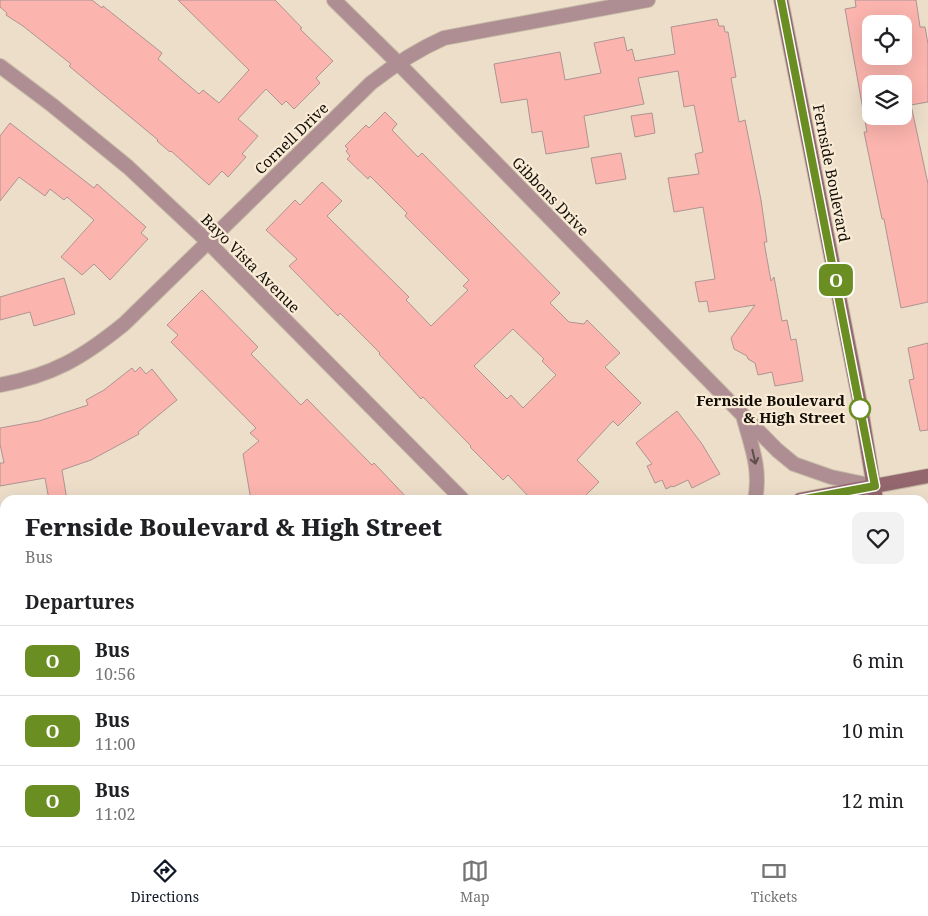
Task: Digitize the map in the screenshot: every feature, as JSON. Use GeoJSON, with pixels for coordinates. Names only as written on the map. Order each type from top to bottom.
{"type":"FeatureCollection","features":[{"type":"Feature","properties":{"kind":"main road","name":"Fernside Boulevard"},"geometry":{"type":"LineString","coordinates":[[781,0],[876,495]]}},
{"type":"Feature","properties":{"kind":"main road"},"geometry":{"type":"LineString","coordinates":[[827,495],[928,476]]}},
{"type":"Feature","properties":{"kind":"street","name":"Gibbons Drive"},"geometry":{"type":"LineString","coordinates":[[334,0],[777,450],[794,464],[831,478],[875,486]]}},
{"type":"Feature","properties":{"kind":"street","name":"Cornell Drive"},"geometry":{"type":"LineString","coordinates":[[0,385],[27,380],[64,366],[94,348],[124,324],[371,83],[421,48],[444,38],[648,0]]}},
{"type":"Feature","properties":{"kind":"street","name":"Bayo Vista Avenue"},"geometry":{"type":"LineString","coordinates":[[0,66],[52,105],[128,167],[207,241],[458,495]]}},
{"type":"Feature","properties":{"kind":"street","name":"Gibbons Drive"},"geometry":{"type":"LineString","coordinates":[[743,416],[756,460],[758,483],[756,495]]}},
{"type":"Feature","properties":{"kind":"building"},"geometry":{"type":"Polygon","coordinates":[[[0,0],[92,0],[102,8],[103,6],[162,53],[158,59],[199,94],[203,90],[219,103],[249,70],[178,0],[275,0],[302,28],[300,29],[333,61],[316,78],[320,83],[294,109],[286,101],[282,105],[266,89],[238,119],[258,136],[242,154],[246,157],[228,177],[222,171],[209,185],[69,66],[71,64],[6,15],[7,13],[0,7],[0,0]]]}},
{"type":"Feature","properties":{"kind":"building"},"geometry":{"type":"Polygon","coordinates":[[[855,0],[916,0],[920,27],[925,27],[928,44],[928,102],[912,105],[912,75],[862,75],[862,104],[845,9],[856,7],[855,0]]]}},
{"type":"Feature","properties":{"kind":"building"},"geometry":{"type":"Polygon","coordinates":[[[717,19],[719,26],[724,26],[725,32],[728,32],[736,77],[731,78],[739,122],[745,120],[761,200],[767,242],[764,242],[771,281],[774,277],[782,321],[787,320],[791,340],[796,339],[803,381],[775,386],[772,372],[758,375],[755,363],[734,349],[731,338],[755,305],[709,312],[707,301],[699,302],[695,282],[715,279],[703,207],[674,212],[668,178],[699,174],[695,154],[703,152],[694,105],[684,107],[678,71],[638,78],[644,104],[584,116],[589,147],[546,154],[542,131],[532,133],[527,99],[501,103],[494,64],[560,52],[565,80],[601,73],[594,43],[624,37],[627,51],[632,49],[635,61],[675,54],[671,27],[717,19]]]}},
{"type":"Feature","properties":{"kind":"building"},"geometry":{"type":"Polygon","coordinates":[[[912,110],[928,184],[928,302],[901,308],[884,219],[882,219],[864,132],[867,132],[866,125],[912,125],[912,110]]]}},
{"type":"Feature","properties":{"kind":"building"},"geometry":{"type":"Polygon","coordinates":[[[385,112],[397,124],[392,130],[418,157],[422,153],[560,293],[550,303],[569,322],[584,324],[587,320],[620,353],[605,367],[641,403],[618,426],[613,421],[577,460],[599,482],[586,495],[527,495],[508,475],[503,480],[423,397],[421,399],[380,353],[340,313],[338,316],[289,266],[297,259],[266,230],[295,200],[300,205],[322,182],[342,201],[327,216],[409,297],[406,300],[431,326],[468,290],[463,286],[469,280],[405,216],[407,213],[370,176],[368,179],[347,159],[350,156],[345,146],[366,125],[369,128],[385,112]],[[513,329],[474,366],[507,399],[511,395],[523,408],[556,375],[542,361],[544,359],[513,329]]]}},
{"type":"Feature","properties":{"kind":"building"},"geometry":{"type":"Polygon","coordinates":[[[652,113],[655,133],[635,137],[631,116],[652,113]]]}},
{"type":"Feature","properties":{"kind":"building"},"geometry":{"type":"Polygon","coordinates":[[[10,123],[94,188],[97,184],[146,227],[141,233],[148,239],[110,280],[94,264],[82,275],[61,257],[94,220],[67,197],[64,200],[50,189],[45,196],[19,177],[0,201],[0,136],[10,123]]]}},
{"type":"Feature","properties":{"kind":"building"},"geometry":{"type":"Polygon","coordinates":[[[621,153],[626,179],[596,184],[591,158],[621,153]]]}},
{"type":"Feature","properties":{"kind":"building"},"geometry":{"type":"Polygon","coordinates":[[[64,278],[75,314],[34,326],[30,312],[0,320],[0,297],[64,278]]]}},
{"type":"Feature","properties":{"kind":"building"},"geometry":{"type":"Polygon","coordinates":[[[202,290],[258,347],[251,354],[301,405],[307,399],[372,465],[374,463],[404,495],[250,495],[243,454],[259,441],[250,433],[256,428],[171,342],[178,335],[167,325],[202,290]]]}},
{"type":"Feature","properties":{"kind":"building"},"geometry":{"type":"Polygon","coordinates":[[[928,343],[928,430],[920,431],[909,380],[914,379],[908,348],[928,343]]]}},
{"type":"Feature","properties":{"kind":"building"},"geometry":{"type":"Polygon","coordinates":[[[140,367],[146,374],[152,369],[177,400],[138,432],[139,434],[91,460],[62,470],[66,495],[48,495],[45,478],[0,486],[0,463],[4,463],[0,444],[0,428],[39,421],[88,405],[86,400],[104,390],[132,368],[135,372],[140,367]]]}},
{"type":"Feature","properties":{"kind":"building"},"geometry":{"type":"Polygon","coordinates":[[[677,411],[702,444],[720,474],[692,488],[688,480],[666,489],[662,480],[655,483],[647,466],[652,464],[636,443],[677,411]]]}},
{"type":"Feature","properties":{"kind":"bus line","name":"O"},"geometry":{"type":"LineString","coordinates":[[781,0],[875,486],[827,495]]}},
{"type":"Feature","properties":{"kind":"place","name":"Fernside Boulevard & High Street"},"geometry":{"type":"Point","coordinates":[860,409]}}]}
